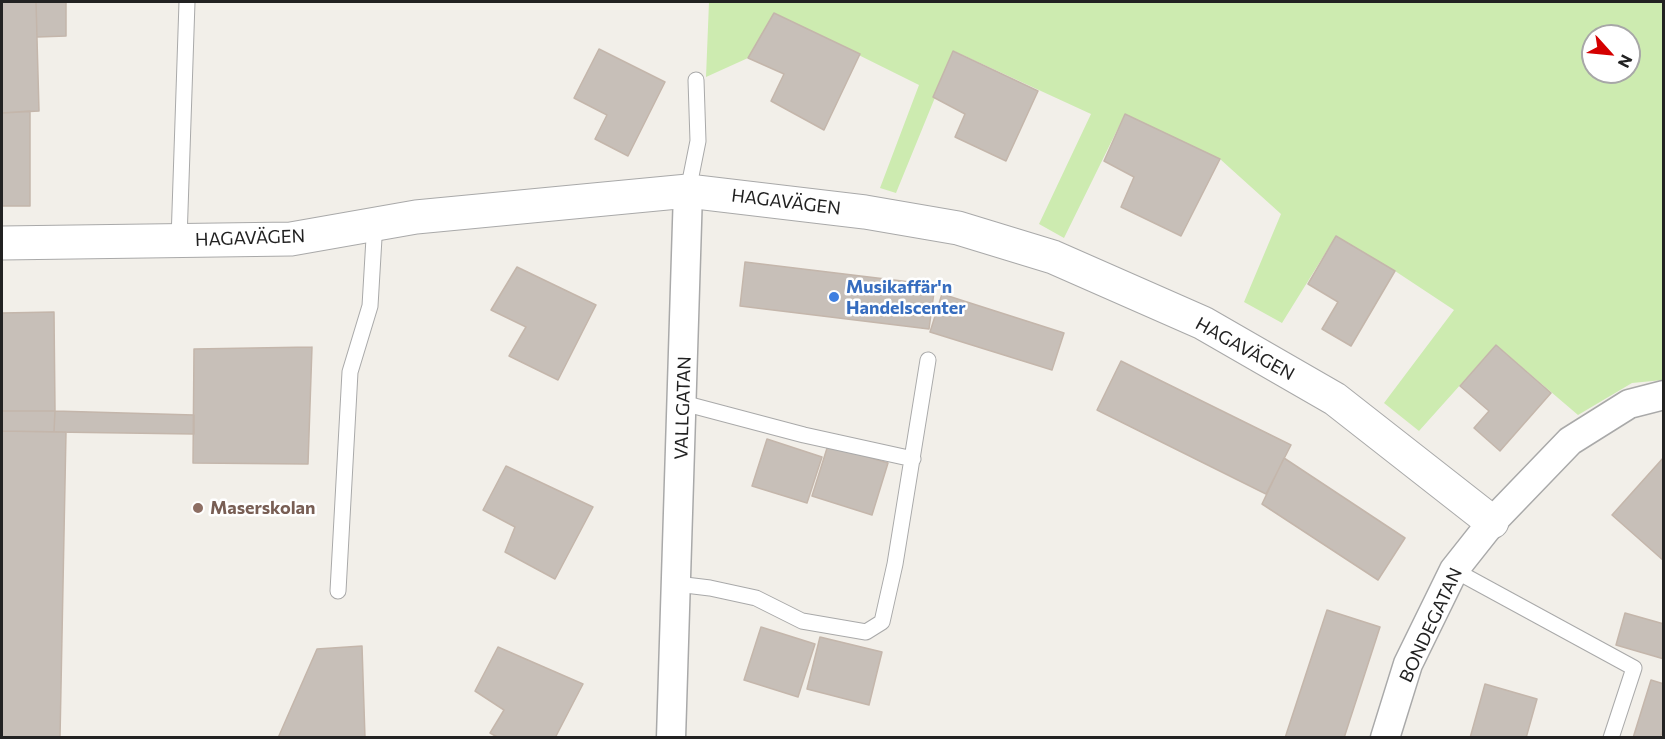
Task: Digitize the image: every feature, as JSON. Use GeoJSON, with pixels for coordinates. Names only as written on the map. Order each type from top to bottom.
{"type":"FeatureCollection","features":[{"type":"Feature","properties":{"kind":"street","name":"HAGAVÄGEN"},"geometry":{"type":"LineString","coordinates":[[2,243],[291,239],[416,218],[688,191],[865,212],[958,228],[1053,257],[1203,323],[1335,399],[1492,522]]}},
{"type":"Feature","properties":{"kind":"street","name":"VALLGATAN"},"geometry":{"type":"LineString","coordinates":[[671,738],[688,191]]}},
{"type":"Feature","properties":{"kind":"street","name":"BONDEGATAN"},"geometry":{"type":"LineString","coordinates":[[1385,738],[1408,664],[1454,570],[1492,522],[1570,441],[1629,404],[1664,395]]}},
{"type":"Feature","properties":{"kind":"lane"},"geometry":{"type":"LineString","coordinates":[[179,240],[187,2]]}},
{"type":"Feature","properties":{"kind":"lane","name":"VALLGATAN"},"geometry":{"type":"LineString","coordinates":[[688,191],[698,141],[696,80]]}},
{"type":"Feature","properties":{"kind":"lane"},"geometry":{"type":"LineString","coordinates":[[338,591],[350,372],[370,306],[373,225]]}},
{"type":"Feature","properties":{"kind":"lane"},"geometry":{"type":"LineString","coordinates":[[676,584],[710,588],[756,598],[802,621],[866,632],[882,622],[913,459],[928,360]]}},
{"type":"Feature","properties":{"kind":"lane"},"geometry":{"type":"LineString","coordinates":[[683,403],[804,435],[913,459]]}},
{"type":"Feature","properties":{"kind":"lane"},"geometry":{"type":"LineString","coordinates":[[1454,570],[1634,668],[1611,738]]}},
{"type":"Feature","properties":{"kind":"green space"},"geometry":{"type":"Polygon","coordinates":[[[709,2],[1663,2],[1663,380],[1632,383],[1578,415],[1496,345],[1419,431],[1384,403],[1454,310],[1336,236],[1282,323],[1244,302],[1281,214],[1220,159],[1125,114],[1064,238],[1039,224],[1091,114],[954,51],[896,193],[880,188],[919,85],[774,13],[748,58],[706,77],[709,2]]]}},
{"type":"Feature","properties":{"kind":"building"},"geometry":{"type":"Polygon","coordinates":[[[2,2],[36,2],[39,111],[2,113],[2,2]]]}},
{"type":"Feature","properties":{"kind":"building"},"geometry":{"type":"Polygon","coordinates":[[[36,2],[66,2],[66,36],[37,37],[36,2]]]}},
{"type":"Feature","properties":{"kind":"building"},"geometry":{"type":"Polygon","coordinates":[[[774,13],[860,54],[824,130],[771,101],[784,74],[748,58],[774,13]]]}},
{"type":"Feature","properties":{"kind":"building"},"geometry":{"type":"Polygon","coordinates":[[[599,49],[665,82],[628,156],[595,139],[607,115],[574,98],[599,49]]]}},
{"type":"Feature","properties":{"kind":"building"},"geometry":{"type":"Polygon","coordinates":[[[953,51],[1038,91],[1006,161],[955,137],[965,114],[933,97],[953,51]]]}},
{"type":"Feature","properties":{"kind":"building"},"geometry":{"type":"Polygon","coordinates":[[[30,111],[30,206],[2,206],[2,113],[30,111]]]}},
{"type":"Feature","properties":{"kind":"building"},"geometry":{"type":"Polygon","coordinates":[[[1125,114],[1220,159],[1181,236],[1121,207],[1134,177],[1104,161],[1125,114]]]}},
{"type":"Feature","properties":{"kind":"building"},"geometry":{"type":"Polygon","coordinates":[[[1336,236],[1395,271],[1351,346],[1322,329],[1338,302],[1308,284],[1336,236]]]}},
{"type":"Feature","properties":{"kind":"building"},"geometry":{"type":"Polygon","coordinates":[[[745,262],[935,285],[929,329],[740,306],[745,262]]]}},
{"type":"Feature","properties":{"kind":"building"},"geometry":{"type":"Polygon","coordinates":[[[517,267],[596,305],[558,380],[509,356],[526,327],[491,310],[517,267]]]}},
{"type":"Feature","properties":{"kind":"building"},"geometry":{"type":"Polygon","coordinates":[[[942,294],[1064,333],[1052,370],[930,332],[942,294]]]}},
{"type":"Feature","properties":{"kind":"building"},"geometry":{"type":"Polygon","coordinates":[[[54,312],[55,411],[2,411],[2,313],[54,312]]]}},
{"type":"Feature","properties":{"kind":"building"},"geometry":{"type":"Polygon","coordinates":[[[1496,345],[1551,393],[1500,451],[1474,428],[1489,411],[1460,386],[1496,345]]]}},
{"type":"Feature","properties":{"kind":"building"},"geometry":{"type":"Polygon","coordinates":[[[312,347],[308,464],[193,463],[194,349],[312,347]]]}},
{"type":"Feature","properties":{"kind":"building"},"geometry":{"type":"Polygon","coordinates":[[[1121,361],[1291,445],[1266,494],[1097,410],[1121,361]]]}},
{"type":"Feature","properties":{"kind":"building"},"geometry":{"type":"Polygon","coordinates":[[[2,411],[55,411],[54,432],[2,431],[2,411]]]}},
{"type":"Feature","properties":{"kind":"building"},"geometry":{"type":"Polygon","coordinates":[[[55,411],[194,415],[194,434],[54,432],[55,411]]]}},
{"type":"Feature","properties":{"kind":"building"},"geometry":{"type":"Polygon","coordinates":[[[2,431],[66,432],[60,738],[2,738],[2,431]]]}},
{"type":"Feature","properties":{"kind":"building"},"geometry":{"type":"Polygon","coordinates":[[[767,439],[822,457],[807,503],[752,486],[767,439]]]}},
{"type":"Feature","properties":{"kind":"building"},"geometry":{"type":"Polygon","coordinates":[[[828,445],[888,463],[872,515],[812,496],[828,445]]]}},
{"type":"Feature","properties":{"kind":"building"},"geometry":{"type":"Polygon","coordinates":[[[1664,457],[1664,561],[1612,515],[1664,457]]]}},
{"type":"Feature","properties":{"kind":"building"},"geometry":{"type":"Polygon","coordinates":[[[1284,458],[1405,538],[1378,580],[1262,504],[1284,458]]]}},
{"type":"Feature","properties":{"kind":"building"},"geometry":{"type":"Polygon","coordinates":[[[506,466],[593,507],[555,579],[505,552],[515,527],[483,510],[506,466]]]}},
{"type":"Feature","properties":{"kind":"building"},"geometry":{"type":"Polygon","coordinates":[[[1327,610],[1380,627],[1344,738],[1285,738],[1327,610]]]}},
{"type":"Feature","properties":{"kind":"building"},"geometry":{"type":"Polygon","coordinates":[[[1625,613],[1664,624],[1664,659],[1616,645],[1625,613]]]}},
{"type":"Feature","properties":{"kind":"building"},"geometry":{"type":"Polygon","coordinates":[[[761,627],[815,644],[798,697],[744,680],[761,627]]]}},
{"type":"Feature","properties":{"kind":"building"},"geometry":{"type":"Polygon","coordinates":[[[820,637],[882,652],[869,705],[807,689],[820,637]]]}},
{"type":"Feature","properties":{"kind":"building"},"geometry":{"type":"Polygon","coordinates":[[[362,646],[365,738],[278,738],[317,649],[362,646]]]}},
{"type":"Feature","properties":{"kind":"building"},"geometry":{"type":"Polygon","coordinates":[[[498,647],[583,684],[555,738],[499,738],[490,733],[504,710],[475,691],[498,647]]]}},
{"type":"Feature","properties":{"kind":"building"},"geometry":{"type":"Polygon","coordinates":[[[1651,680],[1664,684],[1664,727],[1660,738],[1633,738],[1651,680]]]}},
{"type":"Feature","properties":{"kind":"building"},"geometry":{"type":"Polygon","coordinates":[[[1485,684],[1537,699],[1526,738],[1470,738],[1485,684]]]}},
{"type":"Feature","properties":{"kind":"place","name":"Musikaffär'n Handelscenter"},"geometry":{"type":"Point","coordinates":[834,297]}},
{"type":"Feature","properties":{"kind":"place","name":"Maserskolan"},"geometry":{"type":"Point","coordinates":[198,508]}}]}
